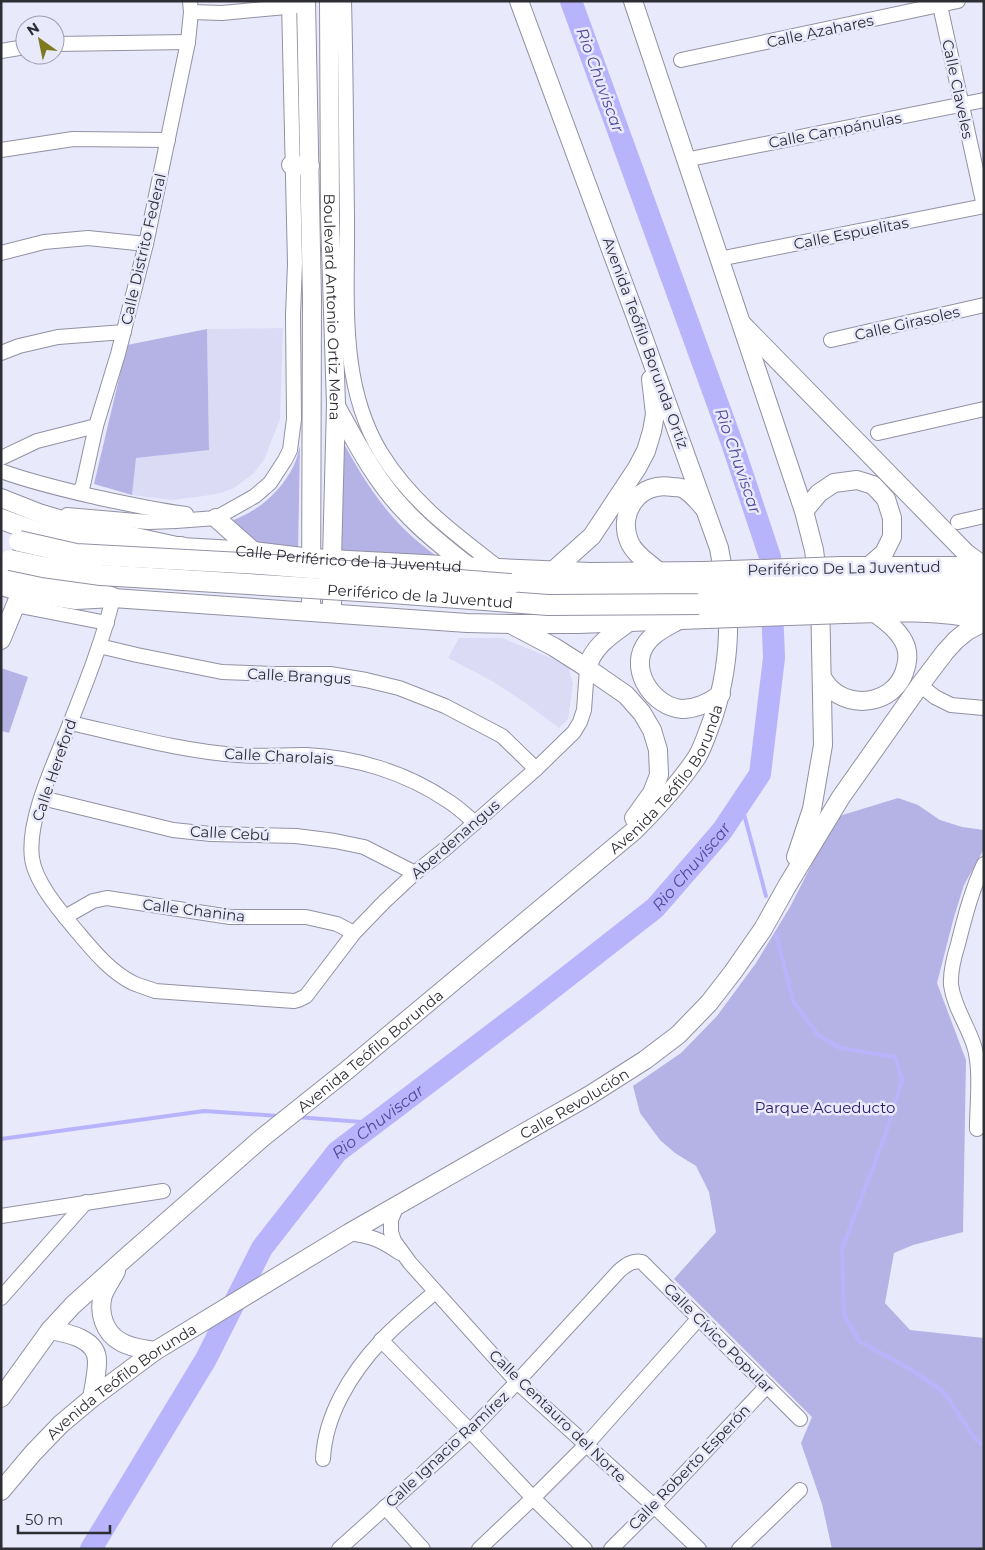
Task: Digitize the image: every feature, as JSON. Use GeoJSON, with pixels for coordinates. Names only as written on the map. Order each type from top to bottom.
{"type":"FeatureCollection","features":[{"type":"Feature","properties":{"kind":"highway"},"geometry":{"type":"LineString","coordinates":[[1,519],[50,536],[80,541],[124,546],[181,547]]}},
{"type":"Feature","properties":{"kind":"highway","name":"Periférico de la Juventud"},"geometry":{"type":"LineString","coordinates":[[10,538],[76,554],[505,576]]}},
{"type":"Feature","properties":{"kind":"highway","name":"Periférico de la Juventud"},"geometry":{"type":"LineString","coordinates":[[4,562],[100,575],[392,593],[548,605],[706,604],[845,588]]}},
{"type":"Feature","properties":{"kind":"highway"},"geometry":{"type":"LineString","coordinates":[[4,562],[48,584],[90,590],[113,598]]}},
{"type":"Feature","properties":{"kind":"highway"},"geometry":{"type":"LineString","coordinates":[[845,588],[920,565]]}},
{"type":"Feature","properties":{"kind":"highway","name":"Calle Periférico de la Juventud"},"geometry":{"type":"LineString","coordinates":[[505,576],[621,589],[705,580]]}},
{"type":"Feature","properties":{"kind":"highway","name":"Periférico de la Juventud"},"geometry":{"type":"LineString","coordinates":[[705,580],[845,588]]}},
{"type":"Feature","properties":{"kind":"highway","name":"Periférico De La Juventud"},"geometry":{"type":"LineString","coordinates":[[845,588],[911,580],[957,581],[984,585]]}},
{"type":"Feature","properties":{"kind":"highway","name":"Periférico De La Juventud"},"geometry":{"type":"LineString","coordinates":[[845,588],[908,596],[952,598],[984,604]]}},
{"type":"Feature","properties":{"kind":"main road","name":"Boulevard Antonio Ortiz Mena"},"geometry":{"type":"LineString","coordinates":[[328,1],[330,218],[336,406],[332,613]]}},
{"type":"Feature","properties":{"kind":"main road","name":"Avenida Teófilo Borunda Ortíz"},"geometry":{"type":"LineString","coordinates":[[519,1],[719,548],[726,586],[727,629],[726,665],[721,694]]}},
{"type":"Feature","properties":{"kind":"main road"},"geometry":{"type":"LineString","coordinates":[[633,1],[804,511],[814,550],[820,596],[823,745],[812,809],[787,886]]}},
{"type":"Feature","properties":{"kind":"main road","name":"Boulevard Antonio Ortiz Mena"},"geometry":{"type":"LineString","coordinates":[[297,4],[299,57],[310,166],[312,299],[311,612]]}},
{"type":"Feature","properties":{"kind":"main road"},"geometry":{"type":"LineString","coordinates":[[291,165],[310,166]]}},
{"type":"Feature","properties":{"kind":"main road"},"geometry":{"type":"LineString","coordinates":[[554,570],[592,536],[637,468],[646,451],[655,414],[652,386],[637,320]]}},
{"type":"Feature","properties":{"kind":"main road"},"geometry":{"type":"LineString","coordinates":[[740,321],[966,553],[984,567]]}},
{"type":"Feature","properties":{"kind":"main road"},"geometry":{"type":"LineString","coordinates":[[336,406],[352,437],[375,474],[395,500],[421,527],[468,566]]}},
{"type":"Feature","properties":{"kind":"main road"},"geometry":{"type":"LineString","coordinates":[[804,511],[819,493],[834,484],[857,480],[873,485],[886,498],[892,518],[892,537],[884,553],[870,565]]}},
{"type":"Feature","properties":{"kind":"main road"},"geometry":{"type":"LineString","coordinates":[[658,571],[639,555],[629,542],[626,530],[627,517],[632,503],[645,490],[662,485],[683,488],[707,511]]}},
{"type":"Feature","properties":{"kind":"main road","name":"Calle Periférico de la Juventud"},"geometry":{"type":"LineString","coordinates":[[1,498],[39,513],[100,530],[181,547],[252,551],[311,558],[468,566],[505,576],[554,570],[590,572],[658,571],[705,580]]}},
{"type":"Feature","properties":{"kind":"main road"},"geometry":{"type":"LineString","coordinates":[[216,518],[252,551]]}},
{"type":"Feature","properties":{"kind":"main road","name":"Periférico De La Juventud"},"geometry":{"type":"LineString","coordinates":[[845,588],[870,565],[984,567]]}},
{"type":"Feature","properties":{"kind":"main road"},"geometry":{"type":"LineString","coordinates":[[1,586],[18,599],[76,600],[113,598],[421,620],[512,624],[707,619],[845,588],[898,632],[906,647],[908,663],[901,680],[889,694],[871,701],[854,701],[839,695],[823,679]]}},
{"type":"Feature","properties":{"kind":"main road"},"geometry":{"type":"LineString","coordinates":[[1,640],[18,599]]}},
{"type":"Feature","properties":{"kind":"main road"},"geometry":{"type":"LineString","coordinates":[[875,613],[940,613],[984,621]]}},
{"type":"Feature","properties":{"kind":"main road"},"geometry":{"type":"LineString","coordinates":[[679,619],[650,639],[643,648],[640,659],[641,673],[645,683],[665,705],[681,709],[711,701],[721,694]]}},
{"type":"Feature","properties":{"kind":"main road"},"geometry":{"type":"LineString","coordinates":[[787,886],[841,797],[920,685],[956,640],[984,621]]}},
{"type":"Feature","properties":{"kind":"main road"},"geometry":{"type":"LineString","coordinates":[[586,668],[589,658],[595,649],[629,622]]}},
{"type":"Feature","properties":{"kind":"main road"},"geometry":{"type":"LineString","coordinates":[[512,624],[554,647],[626,695],[642,713],[652,730],[658,750],[659,775],[652,793],[633,820],[575,878]]}},
{"type":"Feature","properties":{"kind":"main road","name":"Avenida Teófilo Borunda"},"geometry":{"type":"LineString","coordinates":[[1,1398],[50,1330],[122,1260],[262,1138],[346,1071],[634,830],[656,809],[677,785],[698,756],[721,694]]}},
{"type":"Feature","properties":{"kind":"main road","name":"Calle Revolución"},"geometry":{"type":"LineString","coordinates":[[306,1258],[590,1095],[645,1060],[678,1035],[709,1003],[733,972],[763,929],[787,886]]}},
{"type":"Feature","properties":{"kind":"main road","name":"Avenida Teófilo Borunda"},"geometry":{"type":"LineString","coordinates":[[1,1491],[33,1453],[61,1424],[92,1398],[155,1351],[306,1258]]}},
{"type":"Feature","properties":{"kind":"main road"},"geometry":{"type":"LineString","coordinates":[[122,1260],[104,1294],[101,1308],[102,1318],[113,1336],[121,1342],[155,1351]]}},
{"type":"Feature","properties":{"kind":"main road"},"geometry":{"type":"LineString","coordinates":[[50,1330],[66,1332],[89,1344],[94,1350],[97,1362],[92,1398]]}},
{"type":"Feature","properties":{"kind":"street"},"geometry":{"type":"LineString","coordinates":[[344,1],[347,322],[351,364],[358,399],[365,420],[380,452],[407,489],[434,517],[505,576]]}},
{"type":"Feature","properties":{"kind":"street","name":"Calle Azahares"},"geometry":{"type":"LineString","coordinates":[[681,60],[940,3],[958,1]]}},
{"type":"Feature","properties":{"kind":"street","name":"Calle Claveles"},"geometry":{"type":"LineString","coordinates":[[940,3],[984,206]]}},
{"type":"Feature","properties":{"kind":"street"},"geometry":{"type":"LineString","coordinates":[[190,7],[222,12],[297,4]]}},
{"type":"Feature","properties":{"kind":"street","name":"Calle Distrito Federal"},"geometry":{"type":"LineString","coordinates":[[79,493],[83,485],[96,426],[124,332],[146,244],[188,42],[190,7]]}},
{"type":"Feature","properties":{"kind":"street"},"geometry":{"type":"LineString","coordinates":[[65,44],[188,42]]}},
{"type":"Feature","properties":{"kind":"street"},"geometry":{"type":"LineString","coordinates":[[1,52],[15,49]]}},
{"type":"Feature","properties":{"kind":"street","name":"Boulevard Antonio Ortiz Mena"},"geometry":{"type":"LineString","coordinates":[[216,518],[255,496],[270,484],[290,450],[294,419],[293,315],[295,264],[291,165],[299,57]]}},
{"type":"Feature","properties":{"kind":"street","name":"Calle Campánulas"},"geometry":{"type":"LineString","coordinates":[[686,160],[984,100]]}},
{"type":"Feature","properties":{"kind":"street"},"geometry":{"type":"LineString","coordinates":[[1,150],[72,139],[168,140]]}},
{"type":"Feature","properties":{"kind":"street","name":"Calle Espuelitas"},"geometry":{"type":"LineString","coordinates":[[719,259],[984,206]]}},
{"type":"Feature","properties":{"kind":"street"},"geometry":{"type":"LineString","coordinates":[[1,253],[44,242],[88,238],[146,244]]}},
{"type":"Feature","properties":{"kind":"street","name":"Calle Girasoles"},"geometry":{"type":"LineString","coordinates":[[831,340],[984,305]]}},
{"type":"Feature","properties":{"kind":"street"},"geometry":{"type":"LineString","coordinates":[[1,352],[58,337],[124,332]]}},
{"type":"Feature","properties":{"kind":"street"},"geometry":{"type":"LineString","coordinates":[[878,434],[984,409]]}},
{"type":"Feature","properties":{"kind":"street"},"geometry":{"type":"LineString","coordinates":[[1,458],[37,441],[96,426]]}},
{"type":"Feature","properties":{"kind":"street"},"geometry":{"type":"LineString","coordinates":[[1,471],[34,482],[161,511],[216,518]]}},
{"type":"Feature","properties":{"kind":"street"},"geometry":{"type":"LineString","coordinates":[[39,513],[148,522],[216,518]]}},
{"type":"Feature","properties":{"kind":"street"},"geometry":{"type":"LineString","coordinates":[[958,522],[984,516]]}},
{"type":"Feature","properties":{"kind":"street","name":"Calle Hereford"},"geometry":{"type":"LineString","coordinates":[[113,598],[100,646],[34,820],[32,857],[40,880],[65,917],[110,967],[118,974],[141,986],[155,991],[298,1000]]}},
{"type":"Feature","properties":{"kind":"street"},"geometry":{"type":"LineString","coordinates":[[18,599],[107,623]]}},
{"type":"Feature","properties":{"kind":"street","name":"Calle Brangus"},"geometry":{"type":"LineString","coordinates":[[100,646],[222,672],[330,674],[399,688],[445,706],[502,736],[536,768]]}},
{"type":"Feature","properties":{"kind":"street","name":"Aberdenangus"},"geometry":{"type":"LineString","coordinates":[[298,1000],[309,994],[354,933],[384,902],[415,873],[475,823],[574,732],[584,710],[586,668]]}},
{"type":"Feature","properties":{"kind":"street"},"geometry":{"type":"LineString","coordinates":[[920,685],[935,697],[951,705],[984,708]]}},
{"type":"Feature","properties":{"kind":"street","name":"Calle Charolais"},"geometry":{"type":"LineString","coordinates":[[70,723],[181,748],[238,756],[308,755],[345,760],[385,769],[412,780],[449,801],[475,823]]}},
{"type":"Feature","properties":{"kind":"street","name":"Calle Cebú"},"geometry":{"type":"LineString","coordinates":[[42,798],[173,830],[210,834],[296,836],[335,840],[364,847],[415,873]]}},
{"type":"Feature","properties":{"kind":"street"},"geometry":{"type":"LineString","coordinates":[[977,1129],[977,1036],[955,1000],[951,984],[952,967],[975,883],[984,864]]}},
{"type":"Feature","properties":{"kind":"street","name":"Calle Chanina"},"geometry":{"type":"LineString","coordinates":[[65,917],[93,901],[107,898],[230,917],[306,917],[337,924],[354,933]]}},
{"type":"Feature","properties":{"kind":"street"},"geometry":{"type":"LineString","coordinates":[[1,1216],[163,1191]]}},
{"type":"Feature","properties":{"kind":"street"},"geometry":{"type":"LineString","coordinates":[[1,1298],[86,1202]]}},
{"type":"Feature","properties":{"kind":"street","name":"Calle Centauro del Norte"},"geometry":{"type":"LineString","coordinates":[[397,1205],[391,1220],[391,1232],[394,1241],[435,1292],[517,1382],[699,1549]]}},
{"type":"Feature","properties":{"kind":"street","name":"Calle Centauro del Norte"},"geometry":{"type":"LineString","coordinates":[[349,1233],[374,1237],[403,1254]]}},
{"type":"Feature","properties":{"kind":"street","name":"Calle Cívico Popular"},"geometry":{"type":"LineString","coordinates":[[635,1261],[642,1262],[800,1419]]}},
{"type":"Feature","properties":{"kind":"street","name":"Calle Ignacio Ramírez"},"geometry":{"type":"LineString","coordinates":[[339,1549],[470,1431],[619,1271],[635,1261]]}},
{"type":"Feature","properties":{"kind":"street"},"geometry":{"type":"LineString","coordinates":[[323,1459],[324,1444],[338,1401],[356,1371],[381,1340],[435,1292]]}},
{"type":"Feature","properties":{"kind":"street"},"geometry":{"type":"LineString","coordinates":[[479,1549],[586,1445],[700,1318]]}},
{"type":"Feature","properties":{"kind":"street"},"geometry":{"type":"LineString","coordinates":[[381,1340],[533,1498],[585,1549]]}},
{"type":"Feature","properties":{"kind":"street","name":"Calle Roberto Esperón"},"geometry":{"type":"LineString","coordinates":[[611,1549],[767,1386]]}},
{"type":"Feature","properties":{"kind":"street"},"geometry":{"type":"LineString","coordinates":[[739,1549],[800,1490]]}},
{"type":"Feature","properties":{"kind":"street"},"geometry":{"type":"LineString","coordinates":[[385,1507],[423,1549]]}},
{"type":"Feature","properties":{"kind":"shaded area"},"geometry":{"type":"Polygon","coordinates":[[[283,328],[280,419],[264,460],[253,474],[234,488],[204,496],[172,500],[132,495],[135,458],[209,449],[207,329],[283,328]]]}},
{"type":"Feature","properties":{"kind":"shaded area"},"geometry":{"type":"Polygon","coordinates":[[[459,638],[502,638],[568,665],[573,684],[568,719],[559,728],[492,681],[448,658],[459,638]]]}},
{"type":"Feature","properties":{"kind":"green space"},"geometry":{"type":"Polygon","coordinates":[[[207,329],[209,450],[136,458],[132,495],[94,484],[127,345],[207,329]]]}},
{"type":"Feature","properties":{"kind":"green space"},"geometry":{"type":"Polygon","coordinates":[[[337,430],[351,457],[384,507],[408,533],[436,556],[339,553],[337,430]]]}},
{"type":"Feature","properties":{"kind":"green space"},"geometry":{"type":"Polygon","coordinates":[[[300,446],[298,552],[255,545],[224,523],[256,509],[274,494],[282,485],[295,463],[300,446]]]}},
{"type":"Feature","properties":{"kind":"green space"},"geometry":{"type":"Polygon","coordinates":[[[1,668],[28,677],[9,733],[1,731],[1,668]]]}},
{"type":"Feature","properties":{"kind":"green space","name":"Parque Acueducto"},"geometry":{"type":"Polygon","coordinates":[[[898,798],[918,805],[940,820],[962,827],[984,830],[984,849],[964,885],[937,983],[966,1060],[963,1232],[913,1245],[894,1253],[885,1303],[910,1330],[984,1338],[984,1549],[832,1549],[822,1504],[801,1443],[812,1417],[674,1279],[716,1232],[709,1192],[696,1166],[675,1153],[660,1140],[640,1113],[633,1086],[681,1053],[717,1016],[756,963],[790,907],[836,817],[898,798]]]}},
{"type":"Feature","properties":{"kind":"waterway","name":"Rio Chuviscar"},"geometry":{"type":"LineString","coordinates":[[91,1549],[206,1359],[262,1248],[337,1152],[655,908],[722,831],[760,774],[774,658],[770,557],[732,443],[571,1]]}},
{"type":"Feature","properties":{"kind":"waterway"},"geometry":{"type":"LineString","coordinates":[[741,803],[766,896]]}},
{"type":"Feature","properties":{"kind":"waterway"},"geometry":{"type":"LineString","coordinates":[[776,934],[793,1001],[818,1035],[840,1048],[895,1057],[902,1080],[885,1136],[842,1249],[844,1314],[859,1341],[910,1369],[944,1392],[975,1439],[984,1446]]}},
{"type":"Feature","properties":{"kind":"waterway"},"geometry":{"type":"LineString","coordinates":[[1,1139],[204,1111],[279,1116]]}},
{"type":"Feature","properties":{"kind":"waterway"},"geometry":{"type":"LineString","coordinates":[[296,1117],[375,1123]]}}]}
